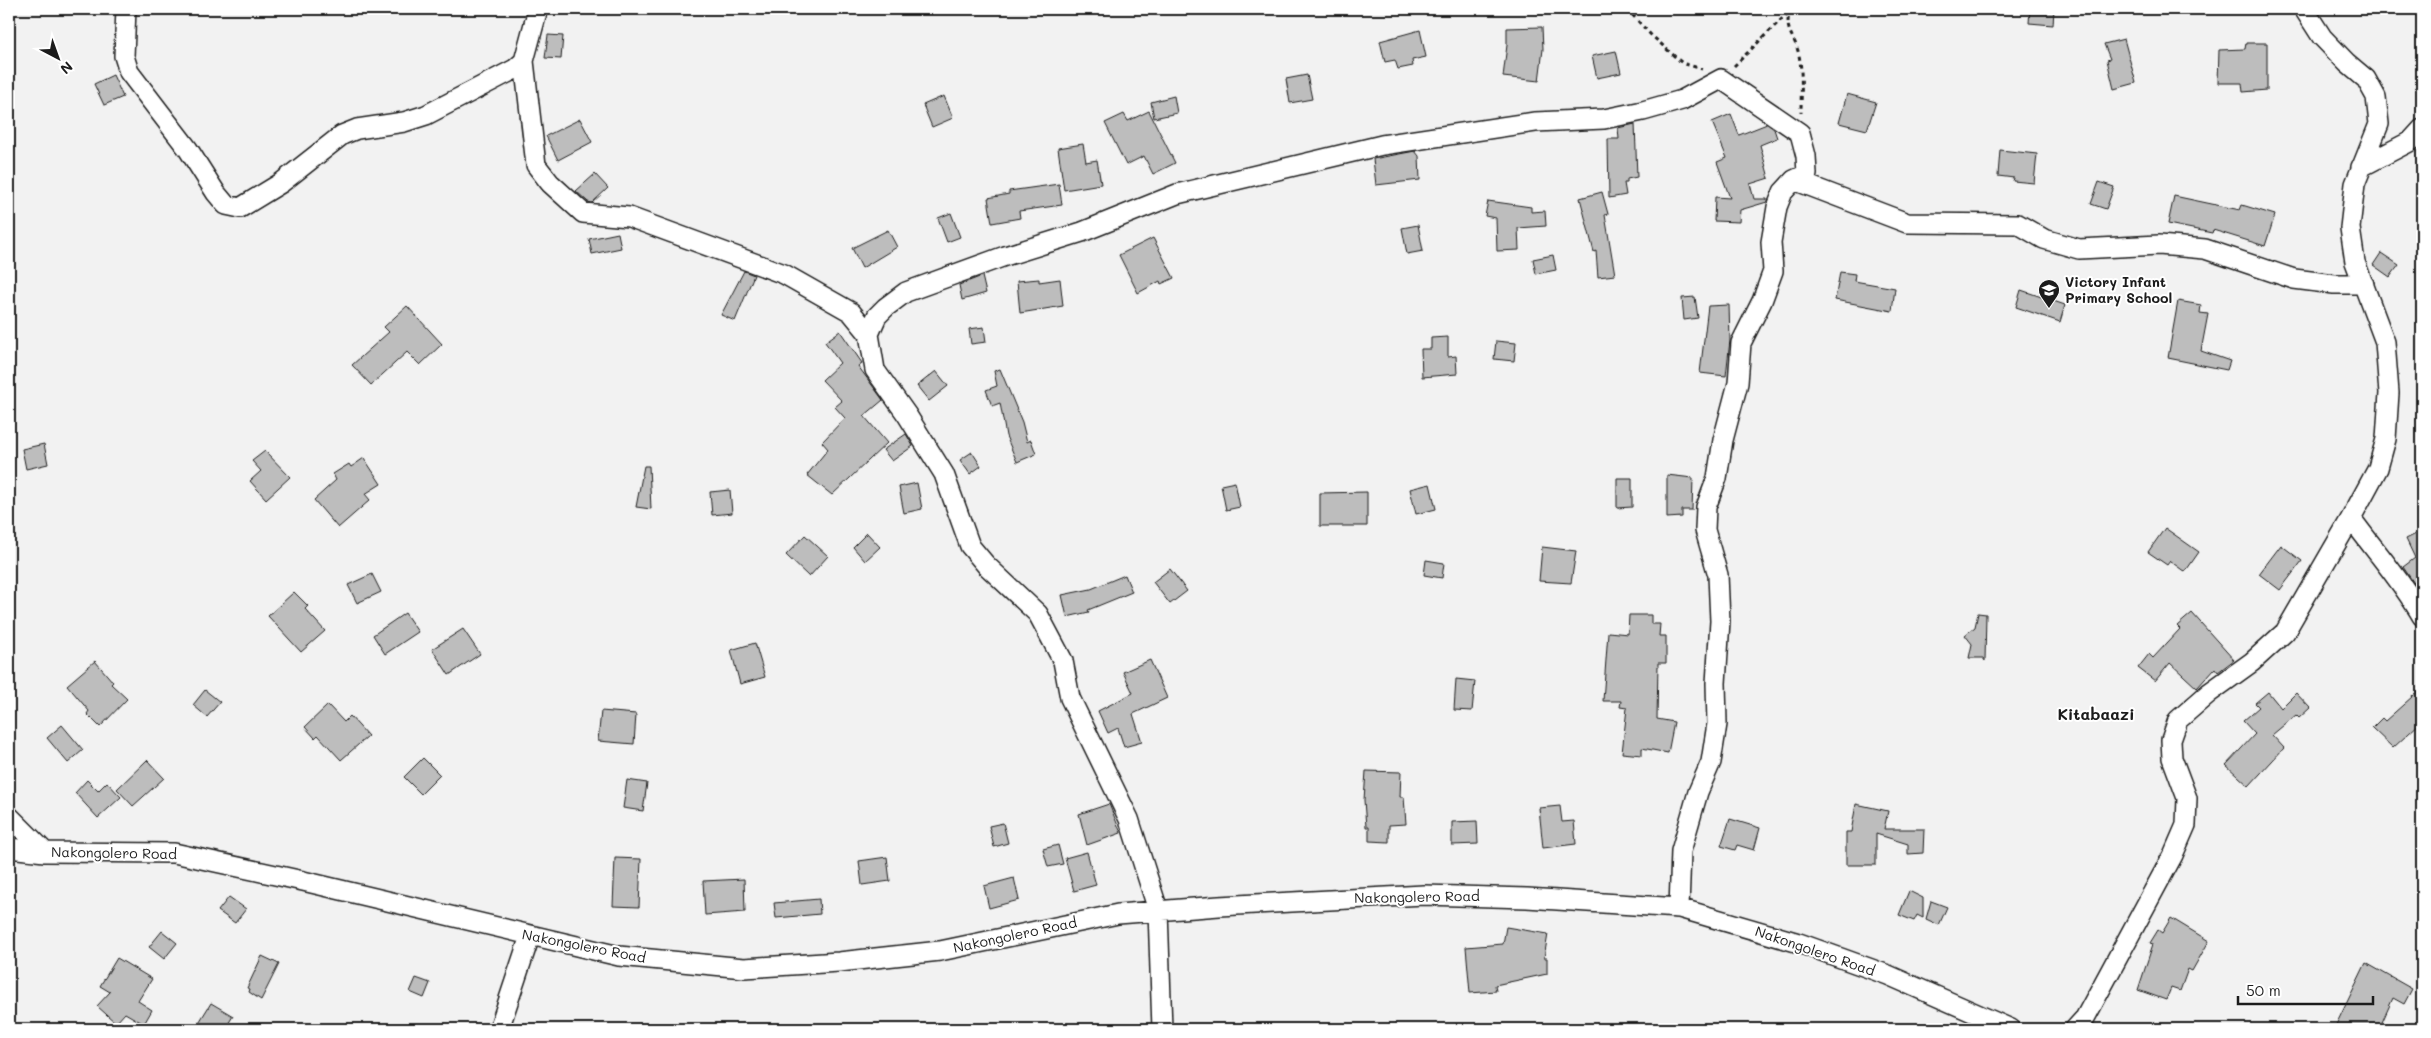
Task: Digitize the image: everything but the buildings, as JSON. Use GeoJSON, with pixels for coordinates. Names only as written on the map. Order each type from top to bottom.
{"type":"FeatureCollection","features":[{"type":"Feature","properties":{"kind":"street"},"geometry":{"type":"LineString","coordinates":[[126,9],[124,56],[129,72],[188,150],[216,193],[226,205],[240,208],[282,183],[342,135],[357,129],[404,122],[426,116],[515,69],[524,61]]}},
{"type":"Feature","properties":{"kind":"street"},"geometry":{"type":"LineString","coordinates":[[538,9],[524,61],[536,165],[546,179],[583,213],[629,217],[784,274],[851,312],[869,334],[875,370],[907,415],[944,474],[970,546],[986,565],[1038,614],[1063,661],[1070,698],[1129,819],[1158,910],[1162,1029]]}},
{"type":"Feature","properties":{"kind":"street"},"geometry":{"type":"LineString","coordinates":[[2082,1025],[2174,855],[2186,824],[2187,798],[2172,758],[2171,740],[2178,720],[2209,693],[2252,662],[2285,632],[2378,468],[2386,439],[2389,407],[2385,342],[2355,262],[2350,228],[2352,202],[2361,167],[2379,124],[2376,97],[2366,79],[2346,63],[2322,38],[2304,9]]}},
{"type":"Feature","properties":{"kind":"street"},"geometry":{"type":"LineString","coordinates":[[869,334],[877,316],[906,292],[1005,256],[1082,232],[1177,194],[1382,146],[1535,122],[1604,119],[1682,100],[1721,79],[1800,134],[1806,156],[1807,174],[1794,180],[1783,192],[1777,207],[1771,242],[1772,271],[1762,301],[1741,343],[1738,383],[1723,440],[1717,478],[1706,507],[1705,530],[1718,574],[1720,621],[1716,683],[1717,724],[1711,762],[1698,792],[1681,851],[1679,908]]}},
{"type":"Feature","properties":{"kind":"street"},"geometry":{"type":"LineString","coordinates":[[2361,167],[2411,141],[2422,129]]}},
{"type":"Feature","properties":{"kind":"street"},"geometry":{"type":"LineString","coordinates":[[1794,180],[1908,223],[2018,224],[2044,239],[2079,249],[2159,245],[2205,249],[2294,279],[2334,284],[2364,284]]}},
{"type":"Feature","properties":{"kind":"street"},"geometry":{"type":"LineString","coordinates":[[2351,518],[2378,555],[2406,588],[2422,616]]}},
{"type":"Feature","properties":{"kind":"street"},"geometry":{"type":"LineString","coordinates":[[9,816],[44,852]]}},
{"type":"Feature","properties":{"kind":"street","name":"Nakongolero Road"},"geometry":{"type":"LineString","coordinates":[[9,848],[44,852],[174,853],[303,881],[619,956],[744,968],[839,962],[940,951],[1118,914],[1158,910],[1424,895],[1527,898],[1679,908],[1799,943],[1888,975],[2011,1029]]}},
{"type":"Feature","properties":{"kind":"street"},"geometry":{"type":"LineString","coordinates":[[499,1029],[530,936]]}},
{"type":"Feature","properties":{"kind":"path"},"geometry":{"type":"LineString","coordinates":[[1627,9],[1650,34],[1682,63],[1721,79],[1791,9]]}},
{"type":"Feature","properties":{"kind":"path"},"geometry":{"type":"LineString","coordinates":[[1791,9],[1787,22],[1798,50],[1802,92],[1800,134]]}},
{"type":"Feature","properties":{"kind":"place","name":"Victory Infant Primary School"},"geometry":{"type":"Point","coordinates":[2049,309]}},
{"type":"Feature","properties":{"kind":"district","name":"Kitabaazi"},"geometry":{"type":"Point","coordinates":[2096,714]}}]}
